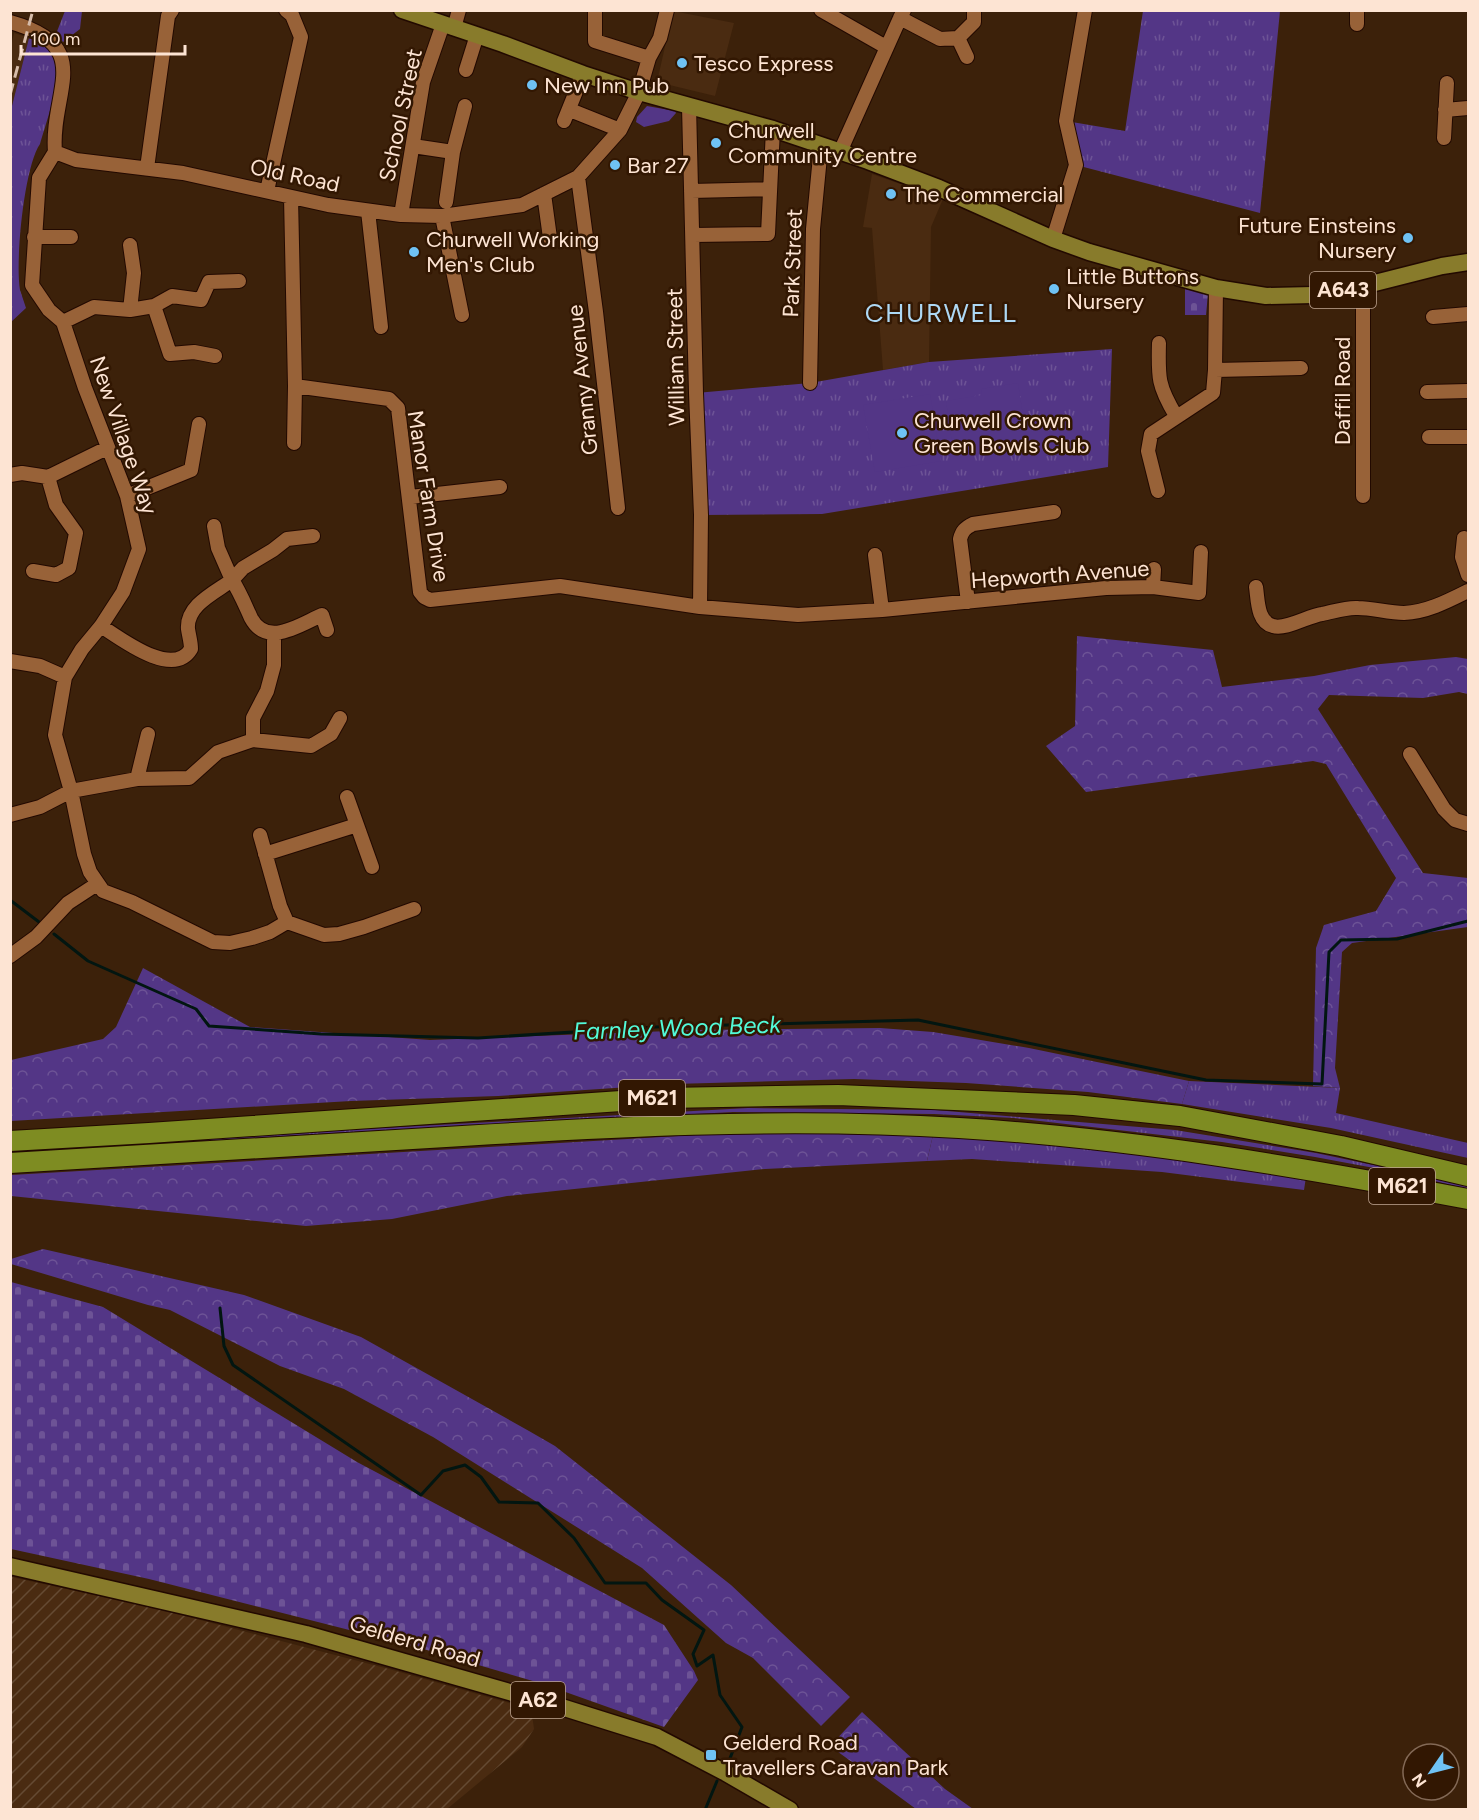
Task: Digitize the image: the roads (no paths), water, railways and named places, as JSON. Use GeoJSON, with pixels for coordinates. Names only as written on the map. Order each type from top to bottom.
{"type":"FeatureCollection","features":[{"type":"Feature","properties":{"kind":"highway","name":"M621"},"geometry":{"type":"LineString","coordinates":[[10,1141],[665,1098],[838,1095],[1074,1105],[1180,1116],[1341,1146],[1468,1176]]}},
{"type":"Feature","properties":{"kind":"highway","name":"M621"},"geometry":{"type":"LineString","coordinates":[[10,1163],[558,1130],[718,1124],[840,1124],[958,1128],[1079,1137],[1287,1166],[1468,1199]]}},
{"type":"Feature","properties":{"kind":"main road","name":"A643"},"geometry":{"type":"LineString","coordinates":[[402,10],[583,74],[772,129],[821,146],[939,188],[1053,239],[1089,252],[1216,288],[1266,296],[1313,295],[1468,262]]}},
{"type":"Feature","properties":{"kind":"main road","name":"Gelderd Road"},"geometry":{"type":"LineString","coordinates":[[10,1566],[306,1634],[555,1705],[657,1737],[790,1809]]}},
{"type":"Feature","properties":{"kind":"street"},"geometry":{"type":"LineString","coordinates":[[147,168],[168,16],[172,10]]}},
{"type":"Feature","properties":{"kind":"street"},"geometry":{"type":"LineString","coordinates":[[267,190],[301,37],[292,15],[286,10]]}},
{"type":"Feature","properties":{"kind":"street","name":"School Street"},"geometry":{"type":"LineString","coordinates":[[400,215],[423,82],[448,26],[459,10]]}},
{"type":"Feature","properties":{"kind":"street"},"geometry":{"type":"LineString","coordinates":[[595,10],[595,41],[649,58]]}},
{"type":"Feature","properties":{"kind":"street","name":"Old Road"},"geometry":{"type":"LineString","coordinates":[[56,152],[76,160],[183,173],[291,197],[400,215],[444,209],[522,205],[578,177],[620,130],[639,92],[649,58],[660,38],[667,10]]}},
{"type":"Feature","properties":{"kind":"street"},"geometry":{"type":"LineString","coordinates":[[821,10],[886,47]]}},
{"type":"Feature","properties":{"kind":"street"},"geometry":{"type":"LineString","coordinates":[[840,153],[902,14],[940,39],[958,38],[974,22],[974,10]]}},
{"type":"Feature","properties":{"kind":"street"},"geometry":{"type":"LineString","coordinates":[[1053,239],[1076,165],[1066,121],[1085,10]]}},
{"type":"Feature","properties":{"kind":"street"},"geometry":{"type":"LineString","coordinates":[[10,22],[48,37],[56,45],[64,65],[63,91],[54,132],[56,152]]}},
{"type":"Feature","properties":{"kind":"street"},"geometry":{"type":"LineString","coordinates":[[466,70],[477,35]]}},
{"type":"Feature","properties":{"kind":"street"},"geometry":{"type":"LineString","coordinates":[[958,38],[967,57]]}},
{"type":"Feature","properties":{"kind":"street"},"geometry":{"type":"LineString","coordinates":[[583,74],[567,115],[620,130]]}},
{"type":"Feature","properties":{"kind":"street"},"geometry":{"type":"LineString","coordinates":[[1444,138],[1447,82]]}},
{"type":"Feature","properties":{"kind":"street"},"geometry":{"type":"LineString","coordinates":[[462,315],[444,209],[453,152],[465,106]]}},
{"type":"Feature","properties":{"kind":"street","name":"William Street"},"geometry":{"type":"LineString","coordinates":[[689,106],[696,393],[702,515],[700,607]]}},
{"type":"Feature","properties":{"kind":"street"},"geometry":{"type":"LineString","coordinates":[[1445,110],[1468,108]]}},
{"type":"Feature","properties":{"kind":"street"},"geometry":{"type":"LineString","coordinates":[[693,235],[768,234],[772,129]]}},
{"type":"Feature","properties":{"kind":"street"},"geometry":{"type":"LineString","coordinates":[[413,146],[453,152]]}},
{"type":"Feature","properties":{"kind":"street","name":"Park Street"},"geometry":{"type":"LineString","coordinates":[[810,383],[813,229],[821,146]]}},
{"type":"Feature","properties":{"kind":"street","name":"New Village Way"},"geometry":{"type":"LineString","coordinates":[[56,152],[39,178],[32,285],[49,310],[63,322],[107,448],[127,496],[139,549],[123,592],[65,677],[55,735],[71,791],[84,854],[97,884]]}},
{"type":"Feature","properties":{"kind":"street","name":"Granny Avenue"},"geometry":{"type":"LineString","coordinates":[[578,177],[618,508]]}},
{"type":"Feature","properties":{"kind":"street"},"geometry":{"type":"LineString","coordinates":[[691,191],[770,189]]}},
{"type":"Feature","properties":{"kind":"street"},"geometry":{"type":"LineString","coordinates":[[544,194],[550,238]]}},
{"type":"Feature","properties":{"kind":"street"},"geometry":{"type":"LineString","coordinates":[[291,197],[294,443]]}},
{"type":"Feature","properties":{"kind":"street"},"geometry":{"type":"LineString","coordinates":[[368,211],[381,327]]}},
{"type":"Feature","properties":{"kind":"street"},"geometry":{"type":"LineString","coordinates":[[34,237],[71,237]]}},
{"type":"Feature","properties":{"kind":"street"},"geometry":{"type":"LineString","coordinates":[[130,245],[134,273],[130,310]]}},
{"type":"Feature","properties":{"kind":"street"},"geometry":{"type":"LineString","coordinates":[[63,322],[94,307],[130,310],[154,306],[172,296],[201,300],[209,282],[239,281]]}},
{"type":"Feature","properties":{"kind":"street","name":"Daffil Road"},"geometry":{"type":"LineString","coordinates":[[1363,286],[1363,496]]}},
{"type":"Feature","properties":{"kind":"street"},"geometry":{"type":"LineString","coordinates":[[1158,491],[1150,463],[1148,442],[1151,434],[1212,393],[1215,370],[1216,288]]}},
{"type":"Feature","properties":{"kind":"street"},"geometry":{"type":"LineString","coordinates":[[154,306],[170,354],[194,352],[216,356]]}},
{"type":"Feature","properties":{"kind":"street"},"geometry":{"type":"LineString","coordinates":[[1433,317],[1468,315]]}},
{"type":"Feature","properties":{"kind":"street"},"geometry":{"type":"LineString","coordinates":[[1159,343],[1160,387],[1176,416]]}},
{"type":"Feature","properties":{"kind":"street"},"geometry":{"type":"LineString","coordinates":[[1215,370],[1301,368]]}},
{"type":"Feature","properties":{"kind":"street","name":"Manor Farm Drive"},"geometry":{"type":"LineString","coordinates":[[295,386],[389,399],[398,408],[420,592],[424,597],[430,600],[560,586],[700,607]]}},
{"type":"Feature","properties":{"kind":"street"},"geometry":{"type":"LineString","coordinates":[[1427,392],[1468,391]]}},
{"type":"Feature","properties":{"kind":"street"},"geometry":{"type":"LineString","coordinates":[[127,496],[191,470],[199,424]]}},
{"type":"Feature","properties":{"kind":"street"},"geometry":{"type":"LineString","coordinates":[[1429,437],[1468,437]]}},
{"type":"Feature","properties":{"kind":"street"},"geometry":{"type":"LineString","coordinates":[[10,475],[22,473],[48,477],[107,448]]}},
{"type":"Feature","properties":{"kind":"street"},"geometry":{"type":"LineString","coordinates":[[33,571],[56,575],[69,568],[76,533],[56,505],[48,477]]}},
{"type":"Feature","properties":{"kind":"street"},"geometry":{"type":"LineString","coordinates":[[410,497],[500,487]]}},
{"type":"Feature","properties":{"kind":"street"},"geometry":{"type":"LineString","coordinates":[[968,602],[960,539],[962,531],[973,524],[1054,512]]}},
{"type":"Feature","properties":{"kind":"street"},"geometry":{"type":"LineString","coordinates":[[214,526],[218,548],[258,628],[265,633],[274,634],[322,615],[327,630]]}},
{"type":"Feature","properties":{"kind":"street"},"geometry":{"type":"LineString","coordinates":[[101,626],[148,654],[179,660],[187,656],[191,649],[188,627],[195,607],[232,580],[243,568],[287,539],[313,536]]}},
{"type":"Feature","properties":{"kind":"street"},"geometry":{"type":"LineString","coordinates":[[1464,538],[1462,557],[1468,575]]}},
{"type":"Feature","properties":{"kind":"street","name":"Hepworth Avenue"},"geometry":{"type":"LineString","coordinates":[[700,607],[798,615],[882,610],[1106,588],[1153,587],[1199,593],[1201,552]]}},
{"type":"Feature","properties":{"kind":"street"},"geometry":{"type":"LineString","coordinates":[[875,555],[882,610]]}},
{"type":"Feature","properties":{"kind":"street"},"geometry":{"type":"LineString","coordinates":[[1153,587],[1154,569]]}},
{"type":"Feature","properties":{"kind":"street"},"geometry":{"type":"LineString","coordinates":[[1256,587],[1261,615],[1265,622],[1280,627],[1315,615],[1354,608],[1405,613],[1421,611],[1438,606],[1468,591]]}},
{"type":"Feature","properties":{"kind":"street"},"geometry":{"type":"LineString","coordinates":[[253,740],[253,718],[267,691],[274,664],[274,634]]}},
{"type":"Feature","properties":{"kind":"street"},"geometry":{"type":"LineString","coordinates":[[10,661],[40,666],[65,677]]}},
{"type":"Feature","properties":{"kind":"street"},"geometry":{"type":"LineString","coordinates":[[10,815],[40,807],[71,791],[137,778],[189,778],[218,752],[253,740],[311,746],[331,734],[340,718]]}},
{"type":"Feature","properties":{"kind":"street"},"geometry":{"type":"LineString","coordinates":[[137,778],[148,734]]}},
{"type":"Feature","properties":{"kind":"street"},"geometry":{"type":"LineString","coordinates":[[1410,754],[1444,809],[1455,820],[1468,824]]}},
{"type":"Feature","properties":{"kind":"street"},"geometry":{"type":"LineString","coordinates":[[347,797],[372,867]]}},
{"type":"Feature","properties":{"kind":"street"},"geometry":{"type":"LineString","coordinates":[[265,854],[357,825]]}},
{"type":"Feature","properties":{"kind":"street"},"geometry":{"type":"LineString","coordinates":[[260,835],[280,906],[287,922],[324,935],[363,927],[414,909]]}},
{"type":"Feature","properties":{"kind":"street"},"geometry":{"type":"LineString","coordinates":[[10,956],[36,937],[68,903],[97,884],[111,896],[132,902],[213,942],[230,943],[252,938],[270,932],[287,922]]}},
{"type":"Feature","properties":{"kind":"waterway","name":"Farnley Wood Beck"},"geometry":{"type":"LineString","coordinates":[[10,900],[39,922]]}},
{"type":"Feature","properties":{"kind":"waterway","name":"Farnley Wood Beck"},"geometry":{"type":"LineString","coordinates":[[54,934],[88,961],[196,1009],[209,1026],[321,1034],[478,1038],[654,1027],[918,1020],[1206,1080],[1322,1084],[1329,952],[1341,940],[1397,939],[1468,921]]}},
{"type":"Feature","properties":{"kind":"waterway","name":"Farnley Wood Beck"},"geometry":{"type":"LineString","coordinates":[[220,1308],[224,1346],[233,1365],[421,1495],[443,1471],[465,1465],[481,1477],[499,1502],[538,1503],[574,1538],[605,1583],[646,1583],[662,1600],[704,1630],[693,1654],[697,1666],[713,1655],[720,1695],[742,1727],[729,1761]]}},
{"type":"Feature","properties":{"kind":"waterway","name":"Farnley Wood Beck"},"geometry":{"type":"LineString","coordinates":[[705,1810],[717,1781]]}},
{"type":"Feature","properties":{"kind":"railway"},"geometry":{"type":"LineString","coordinates":[[10,95],[33,10]]}},
{"type":"Feature","properties":{"kind":"place","name":"Tesco Express"},"geometry":{"type":"Point","coordinates":[682,63]}},
{"type":"Feature","properties":{"kind":"place","name":"New Inn Pub"},"geometry":{"type":"Point","coordinates":[532,85]}},
{"type":"Feature","properties":{"kind":"place","name":"Churwell Community Centre"},"geometry":{"type":"Point","coordinates":[716,143]}},
{"type":"Feature","properties":{"kind":"place","name":"Bar 27"},"geometry":{"type":"Point","coordinates":[615,165]}},
{"type":"Feature","properties":{"kind":"place","name":"The Commercial"},"geometry":{"type":"Point","coordinates":[891,194]}},
{"type":"Feature","properties":{"kind":"place","name":"Future Einsteins Nursery"},"geometry":{"type":"Point","coordinates":[1408,238]}},
{"type":"Feature","properties":{"kind":"place","name":"Churwell Working Men's Club"},"geometry":{"type":"Point","coordinates":[414,252]}},
{"type":"Feature","properties":{"kind":"place","name":"Little Buttons Nursery"},"geometry":{"type":"Point","coordinates":[1054,289]}},
{"type":"Feature","properties":{"kind":"place","name":"Churwell Crown Green Bowls Club"},"geometry":{"type":"Point","coordinates":[902,433]}},
{"type":"Feature","properties":{"kind":"place","name":"Gelderd Road Travellers Caravan Park"},"geometry":{"type":"Point","coordinates":[711,1755]}},
{"type":"Feature","properties":{"kind":"district","name":"CHURWELL"},"geometry":{"type":"Point","coordinates":[941,313]}}]}
